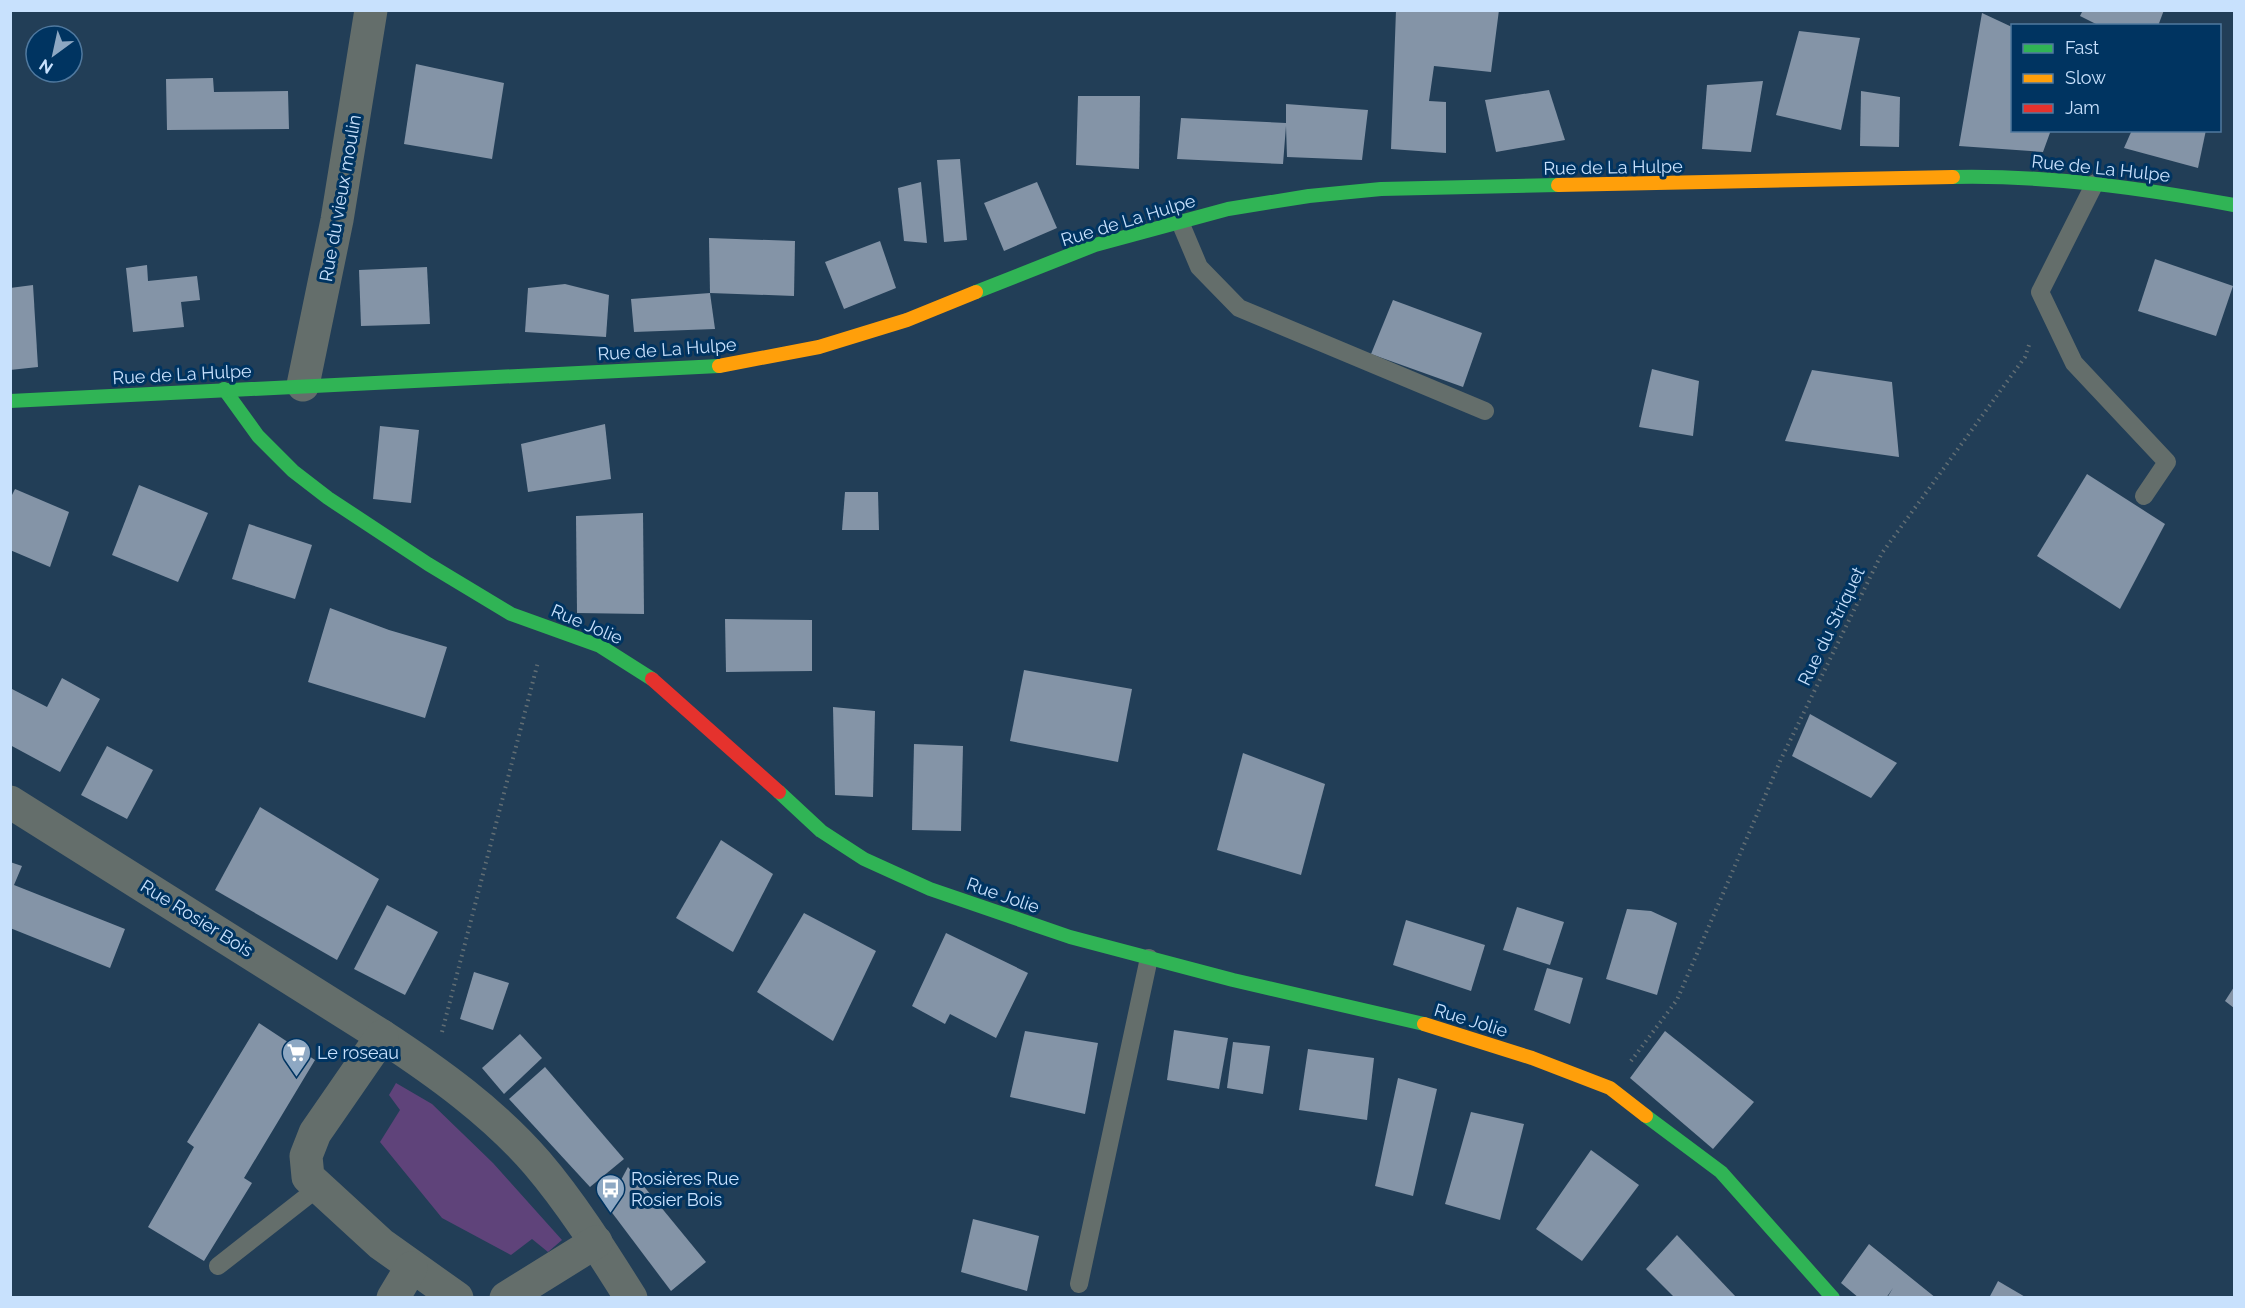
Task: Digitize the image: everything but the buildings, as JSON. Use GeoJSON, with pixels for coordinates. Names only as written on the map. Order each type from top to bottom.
{"type":"FeatureCollection","features":[{"type":"Feature","properties":{"kind":"street","name":"Rue du vieux moulin"},"geometry":{"type":"LineString","coordinates":[[303,385],[337,220],[371,10]]}},
{"type":"Feature","properties":{"kind":"street","name":"Rue de La Hulpe"},"geometry":{"type":"LineString","coordinates":[[10,401],[303,385],[713,367],[819,347],[907,320],[1095,245],[1228,209],[1297,197],[1381,189],[1987,176],[2095,183],[2235,205]]}},
{"type":"Feature","properties":{"kind":"street","name":"Rue Jolie"},"geometry":{"type":"LineString","coordinates":[[224,389],[258,436],[293,471],[328,498],[428,564],[511,614],[600,646],[639,668],[676,698],[820,831],[864,859],[930,889],[1027,923],[1149,958],[1407,1019],[1532,1058],[1610,1088],[1721,1172],[1754,1205],[1833,1298]]}},
{"type":"Feature","properties":{"kind":"street","name":"Rue Rosier Bois"},"geometry":{"type":"LineString","coordinates":[[10,802],[433,1070],[508,1134],[537,1163],[596,1242],[631,1298]]}},
{"type":"Feature","properties":{"kind":"street"},"geometry":{"type":"LineString","coordinates":[[382,1036],[315,1133],[306,1156],[308,1177],[381,1244],[411,1268],[457,1298]]}},
{"type":"Feature","properties":{"kind":"street"},"geometry":{"type":"LineString","coordinates":[[506,1298],[596,1242]]}},
{"type":"Feature","properties":{"kind":"street"},"geometry":{"type":"LineString","coordinates":[[393,1298],[411,1268]]}},
{"type":"Feature","properties":{"kind":"lane"},"geometry":{"type":"LineString","coordinates":[[2095,183],[2040,292],[2074,363],[2167,462],[2144,496]]}},
{"type":"Feature","properties":{"kind":"lane"},"geometry":{"type":"LineString","coordinates":[[1180,222],[1199,267],[1239,308],[1485,411]]}},
{"type":"Feature","properties":{"kind":"lane"},"geometry":{"type":"LineString","coordinates":[[1080,1284],[1149,958]]}},
{"type":"Feature","properties":{"kind":"lane"},"geometry":{"type":"LineString","coordinates":[[218,1266],[319,1187]]}},
{"type":"Feature","properties":{"kind":"path","name":"Rue du Striquet"},"geometry":{"type":"LineString","coordinates":[[1610,1088],[1677,1000],[1781,759],[1882,553],[2025,357],[2044,301]]}},
{"type":"Feature","properties":{"kind":"path"},"geometry":{"type":"LineString","coordinates":[[433,1070],[547,627]]}},
{"type":"Feature","properties":{"kind":"shaded area"},"geometry":{"type":"Polygon","coordinates":[[[396,1083],[432,1104],[493,1163],[562,1240],[548,1252],[532,1239],[511,1255],[442,1218],[380,1142],[400,1110],[389,1095],[396,1083]]]}},
{"type":"Feature","properties":{"kind":"traffic: fast"},"geometry":{"type":"LineString","coordinates":[[1953,177],[2059,180],[2164,193],[2234,205]]}},
{"type":"Feature","properties":{"kind":"traffic: fast"},"geometry":{"type":"LineString","coordinates":[[976,292],[1095,245],[1228,209],[1309,196],[1381,189],[1558,185]]}},
{"type":"Feature","properties":{"kind":"traffic: fast"},"geometry":{"type":"LineString","coordinates":[[10,401],[719,366]]}},
{"type":"Feature","properties":{"kind":"traffic: fast"},"geometry":{"type":"LineString","coordinates":[[224,389],[258,436],[293,471],[328,498],[428,564],[511,614],[600,646],[652,679]]}},
{"type":"Feature","properties":{"kind":"traffic: fast"},"geometry":{"type":"LineString","coordinates":[[779,792],[821,831],[864,859],[930,889],[1070,937],[1233,980],[1424,1024]]}},
{"type":"Feature","properties":{"kind":"traffic: fast"},"geometry":{"type":"LineString","coordinates":[[1646,1116],[1721,1172],[1833,1298]]}},
{"type":"Feature","properties":{"kind":"traffic: slow"},"geometry":{"type":"LineString","coordinates":[[1558,185],[1953,177]]}},
{"type":"Feature","properties":{"kind":"traffic: slow"},"geometry":{"type":"LineString","coordinates":[[719,366],[819,347],[907,320],[976,292]]}},
{"type":"Feature","properties":{"kind":"traffic: slow"},"geometry":{"type":"LineString","coordinates":[[1424,1024],[1532,1058],[1610,1088],[1646,1116]]}},
{"type":"Feature","properties":{"kind":"traffic: jam"},"geometry":{"type":"LineString","coordinates":[[652,679],[779,792]]}},
{"type":"Feature","properties":{"kind":"place","name":"Le roseau"},"geometry":{"type":"Point","coordinates":[296,1078]}},
{"type":"Feature","properties":{"kind":"place","name":"Rosières Rue Rosier Bois"},"geometry":{"type":"Point","coordinates":[610,1214]}}]}
